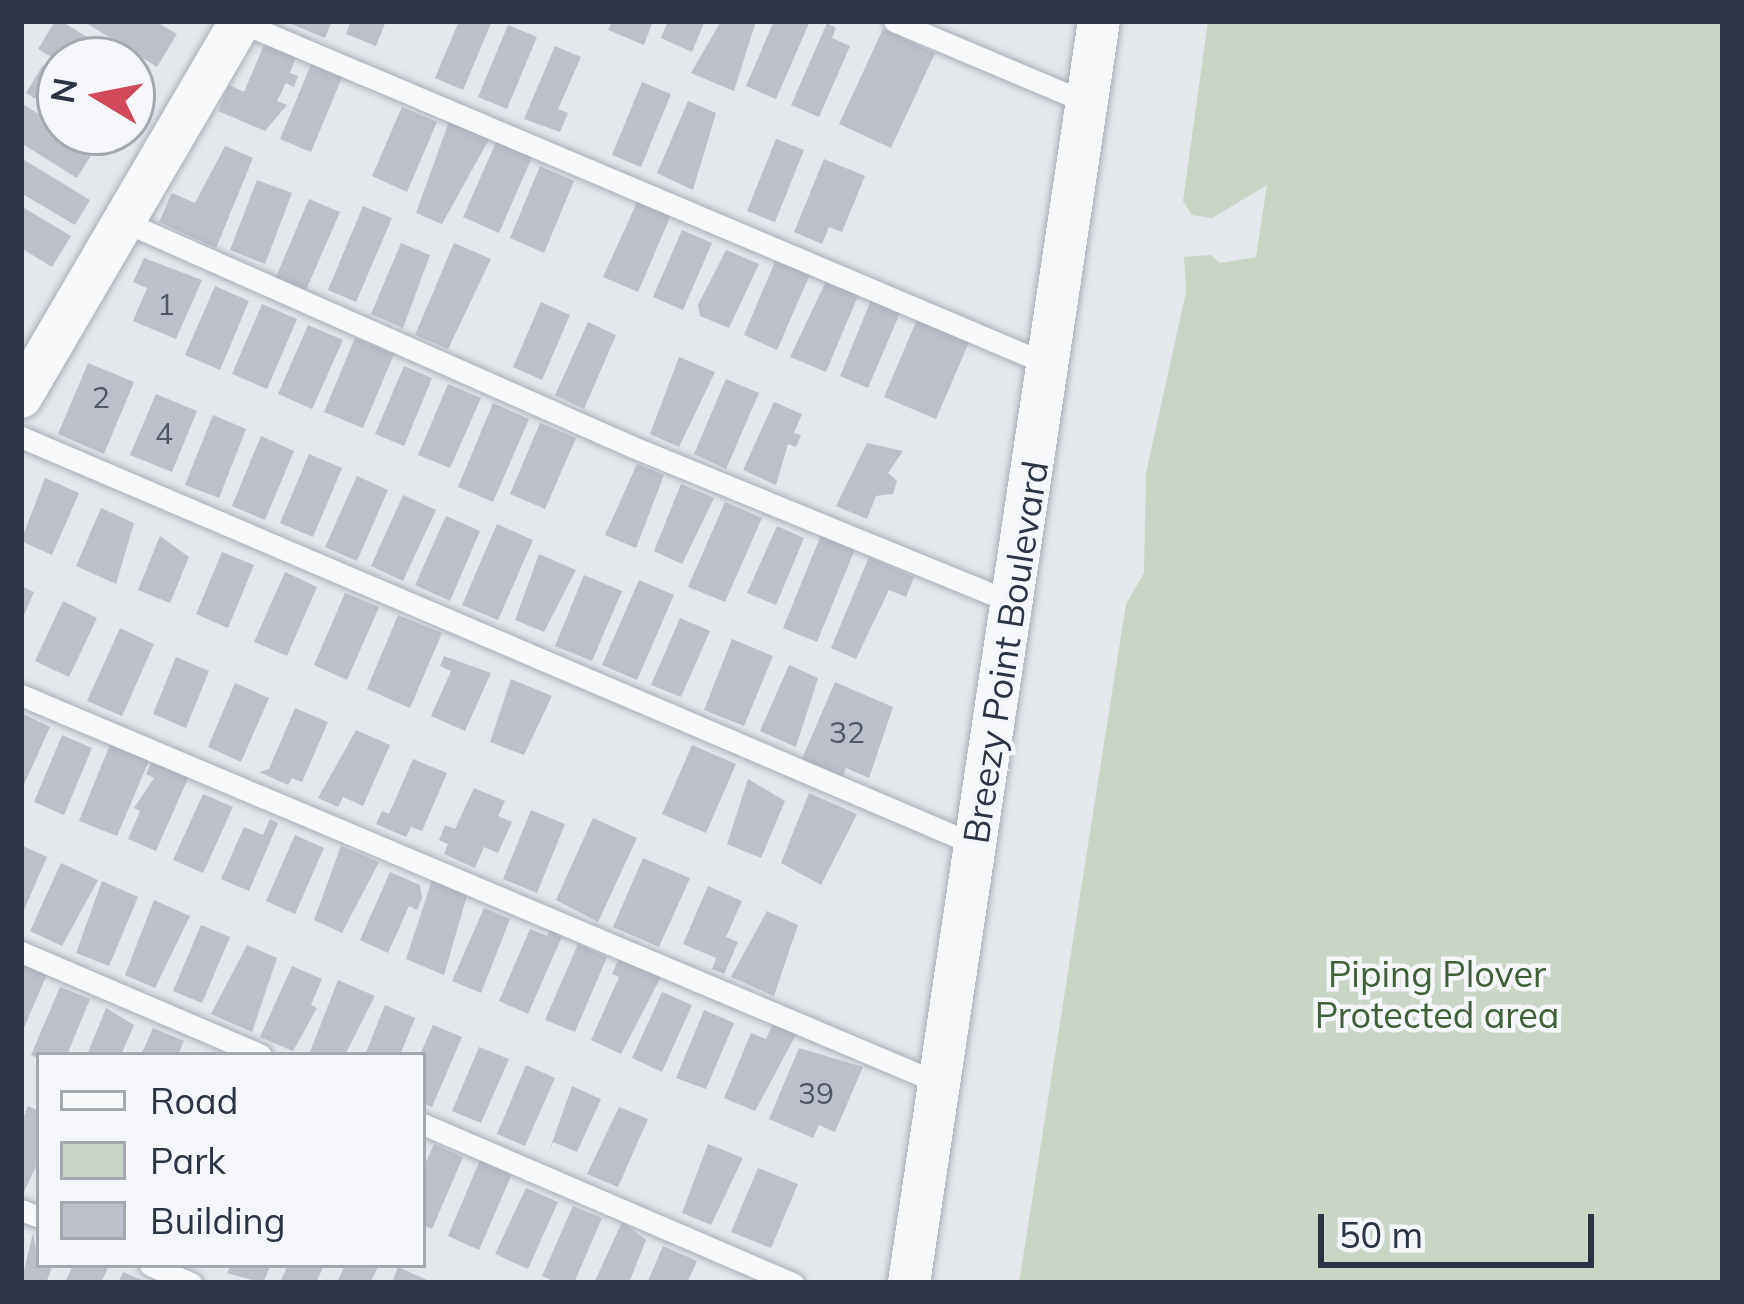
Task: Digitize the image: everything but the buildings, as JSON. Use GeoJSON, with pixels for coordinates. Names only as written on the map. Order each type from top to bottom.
{"type":"FeatureCollection","features":[{"type":"Feature","properties":{"kind":"street"},"geometry":{"type":"LineString","coordinates":[[21,397],[241,21]]}},
{"type":"Feature","properties":{"kind":"street","name":"Breezy Point Boulevard"},"geometry":{"type":"LineString","coordinates":[[909,1283],[1099,21]]}},
{"type":"Feature","properties":{"kind":"lane"},"geometry":{"type":"LineString","coordinates":[[241,21],[1050,364]]}},
{"type":"Feature","properties":{"kind":"lane"},"geometry":{"type":"LineString","coordinates":[[893,21],[1088,103]]}},
{"type":"Feature","properties":{"kind":"lane"},"geometry":{"type":"LineString","coordinates":[[125,222],[634,447],[1014,603]]}},
{"type":"Feature","properties":{"kind":"lane"},"geometry":{"type":"LineString","coordinates":[[21,437],[976,844]]}},
{"type":"Feature","properties":{"kind":"lane"},"geometry":{"type":"LineString","coordinates":[[21,695],[939,1084]]}},
{"type":"Feature","properties":{"kind":"lane"},"geometry":{"type":"LineString","coordinates":[[21,952],[254,1052]]}},
{"type":"Feature","properties":{"kind":"lane"},"geometry":{"type":"LineString","coordinates":[[426,1125],[794,1283]]}},
{"type":"Feature","properties":{"kind":"lane"},"geometry":{"type":"LineString","coordinates":[[157,1268],[191,1283]]}},
{"type":"Feature","properties":{"kind":"green space","name":"Piping Plover Protected area"},"geometry":{"type":"Polygon","coordinates":[[[1208,21],[1723,21],[1723,1283],[1019,1283],[1126,604],[1144,573],[1146,473],[1186,292],[1184,257],[1211,255],[1220,263],[1256,257],[1267,185],[1212,218],[1192,215],[1183,201],[1208,21]]]}}]}
